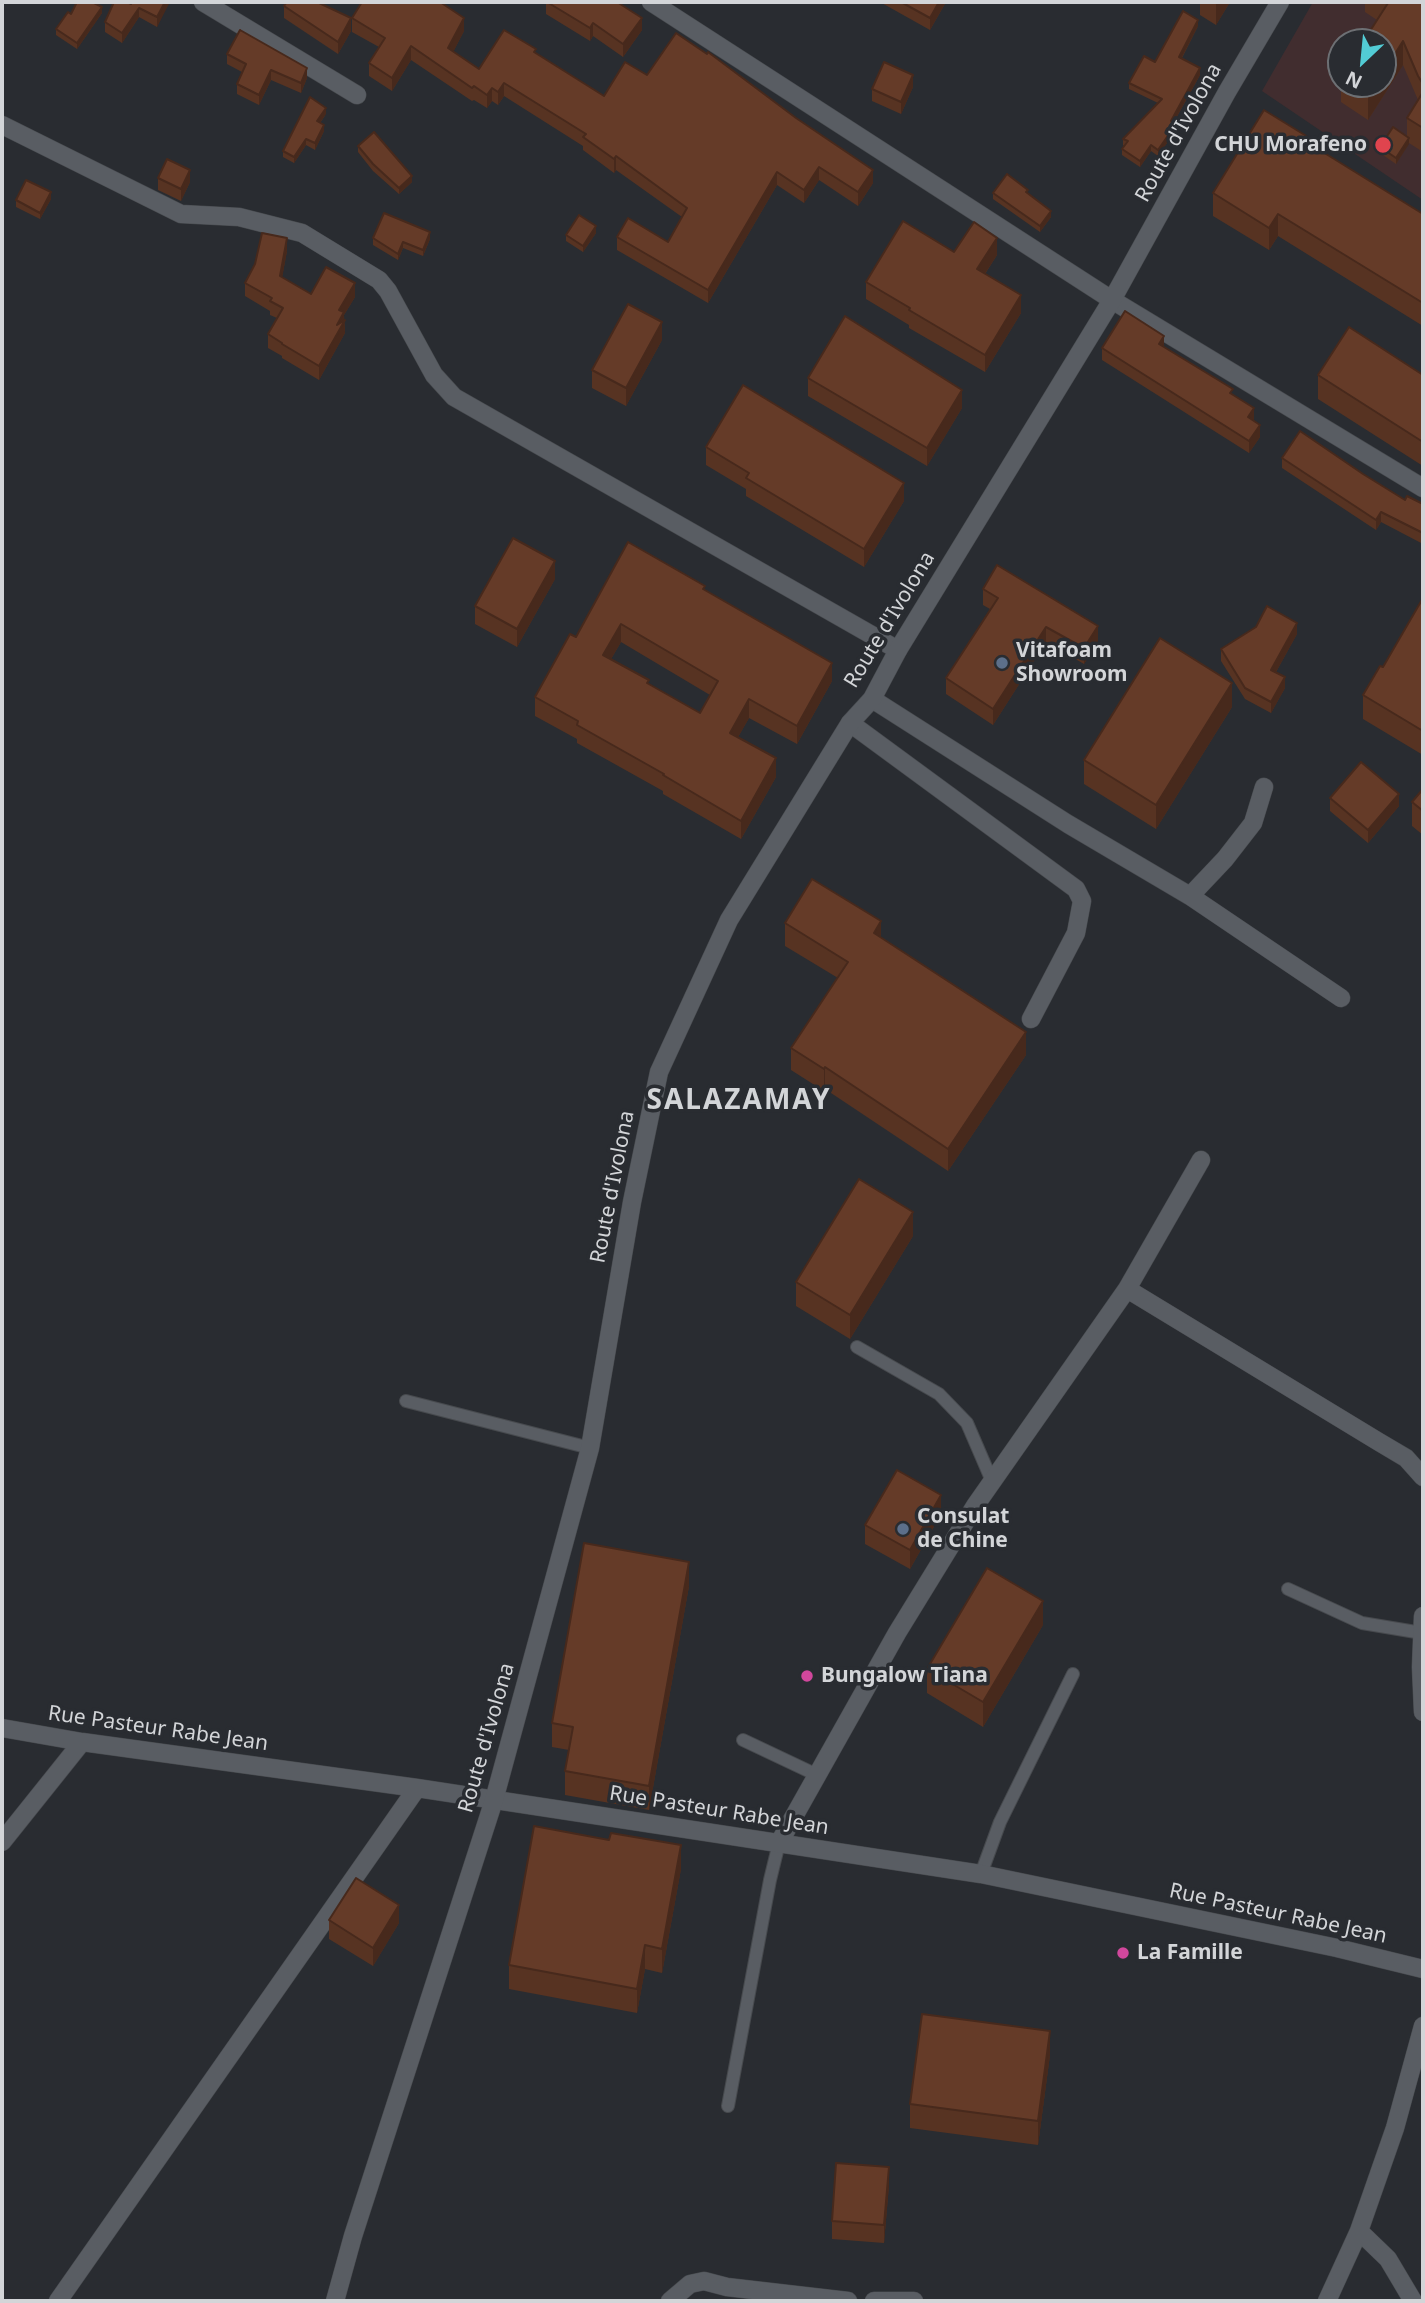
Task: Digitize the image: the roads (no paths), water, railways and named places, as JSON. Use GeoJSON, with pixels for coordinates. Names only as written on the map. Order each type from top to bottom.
{"type":"FeatureCollection","features":[{"type":"Feature","properties":{"kind":"street"},"geometry":{"type":"LineString","coordinates":[[203,2],[357,94]]}},
{"type":"Feature","properties":{"kind":"street"},"geometry":{"type":"LineString","coordinates":[[652,2],[1112,300],[1423,488]]}},
{"type":"Feature","properties":{"kind":"street","name":"Route d'Ivolona"},"geometry":{"type":"LineString","coordinates":[[335,2301],[353,2236],[494,1800],[590,1448],[632,1202],[659,1072],[729,920],[850,723],[872,699],[898,650],[1112,300],[1280,2]]}},
{"type":"Feature","properties":{"kind":"street"},"geometry":{"type":"LineString","coordinates":[[2,125],[181,214],[239,217],[302,233],[379,280],[388,291],[434,375],[454,397],[898,650]]}},
{"type":"Feature","properties":{"kind":"street"},"geometry":{"type":"LineString","coordinates":[[872,699],[1068,824],[1190,896],[1341,998]]}},
{"type":"Feature","properties":{"kind":"street"},"geometry":{"type":"LineString","coordinates":[[850,723],[1076,888],[1082,901],[1076,933],[1031,1019]]}},
{"type":"Feature","properties":{"kind":"street"},"geometry":{"type":"LineString","coordinates":[[1190,896],[1225,859],[1252,823],[1264,788]]}},
{"type":"Feature","properties":{"kind":"street"},"geometry":{"type":"LineString","coordinates":[[779,1843],[897,1633],[992,1481],[1127,1289],[1201,1160]]}},
{"type":"Feature","properties":{"kind":"street"},"geometry":{"type":"LineString","coordinates":[[1127,1289],[1406,1458],[1423,1478]]}},
{"type":"Feature","properties":{"kind":"street"},"geometry":{"type":"LineString","coordinates":[[1423,1625],[1423,1712]]}},
{"type":"Feature","properties":{"kind":"street","name":"Rue Pasteur Rabe Jean"},"geometry":{"type":"LineString","coordinates":[[2,1728],[981,1874],[1337,1948],[1423,1969]]}},
{"type":"Feature","properties":{"kind":"street"},"geometry":{"type":"LineString","coordinates":[[2,1842],[82,1742]]}},
{"type":"Feature","properties":{"kind":"street"},"geometry":{"type":"LineString","coordinates":[[58,2301],[417,1788]]}},
{"type":"Feature","properties":{"kind":"street"},"geometry":{"type":"LineString","coordinates":[[1327,2301],[1359,2231],[1395,2128],[1423,2026]]}},
{"type":"Feature","properties":{"kind":"street"},"geometry":{"type":"LineString","coordinates":[[1359,2231],[1388,2259],[1413,2301]]}},
{"type":"Feature","properties":{"kind":"street"},"geometry":{"type":"LineString","coordinates":[[670,2301],[690,2284],[704,2281],[727,2287],[848,2301]]}},
{"type":"Feature","properties":{"kind":"street"},"geometry":{"type":"LineString","coordinates":[[874,2301],[914,2301]]}},
{"type":"Feature","properties":{"kind":"lane"},"geometry":{"type":"LineString","coordinates":[[857,1347],[939,1394],[967,1423],[992,1481]]}},
{"type":"Feature","properties":{"kind":"lane"},"geometry":{"type":"LineString","coordinates":[[406,1401],[590,1448]]}},
{"type":"Feature","properties":{"kind":"lane"},"geometry":{"type":"LineString","coordinates":[[1288,1589],[1362,1623],[1423,1625]]}},
{"type":"Feature","properties":{"kind":"lane"},"geometry":{"type":"LineString","coordinates":[[981,1874],[1000,1822],[1073,1674]]}},
{"type":"Feature","properties":{"kind":"lane"},"geometry":{"type":"LineString","coordinates":[[743,1740],[817,1775]]}},
{"type":"Feature","properties":{"kind":"lane"},"geometry":{"type":"LineString","coordinates":[[728,2106],[779,1843]]}},
{"type":"Feature","properties":{"kind":"place","name":"CHU Morafeno"},"geometry":{"type":"Point","coordinates":[1383,145]}},
{"type":"Feature","properties":{"kind":"place","name":"Vitafoam Showroom"},"geometry":{"type":"Point","coordinates":[1002,663]}},
{"type":"Feature","properties":{"kind":"place","name":"Consulat de Chine"},"geometry":{"type":"Point","coordinates":[903,1529]}},
{"type":"Feature","properties":{"kind":"place","name":"Bungalow Tiana"},"geometry":{"type":"Point","coordinates":[807,1676]}},
{"type":"Feature","properties":{"kind":"place","name":"La Famille"},"geometry":{"type":"Point","coordinates":[1123,1953]}},
{"type":"Feature","properties":{"kind":"district","name":"SALAZAMAY"},"geometry":{"type":"Point","coordinates":[739,1101]}}]}
